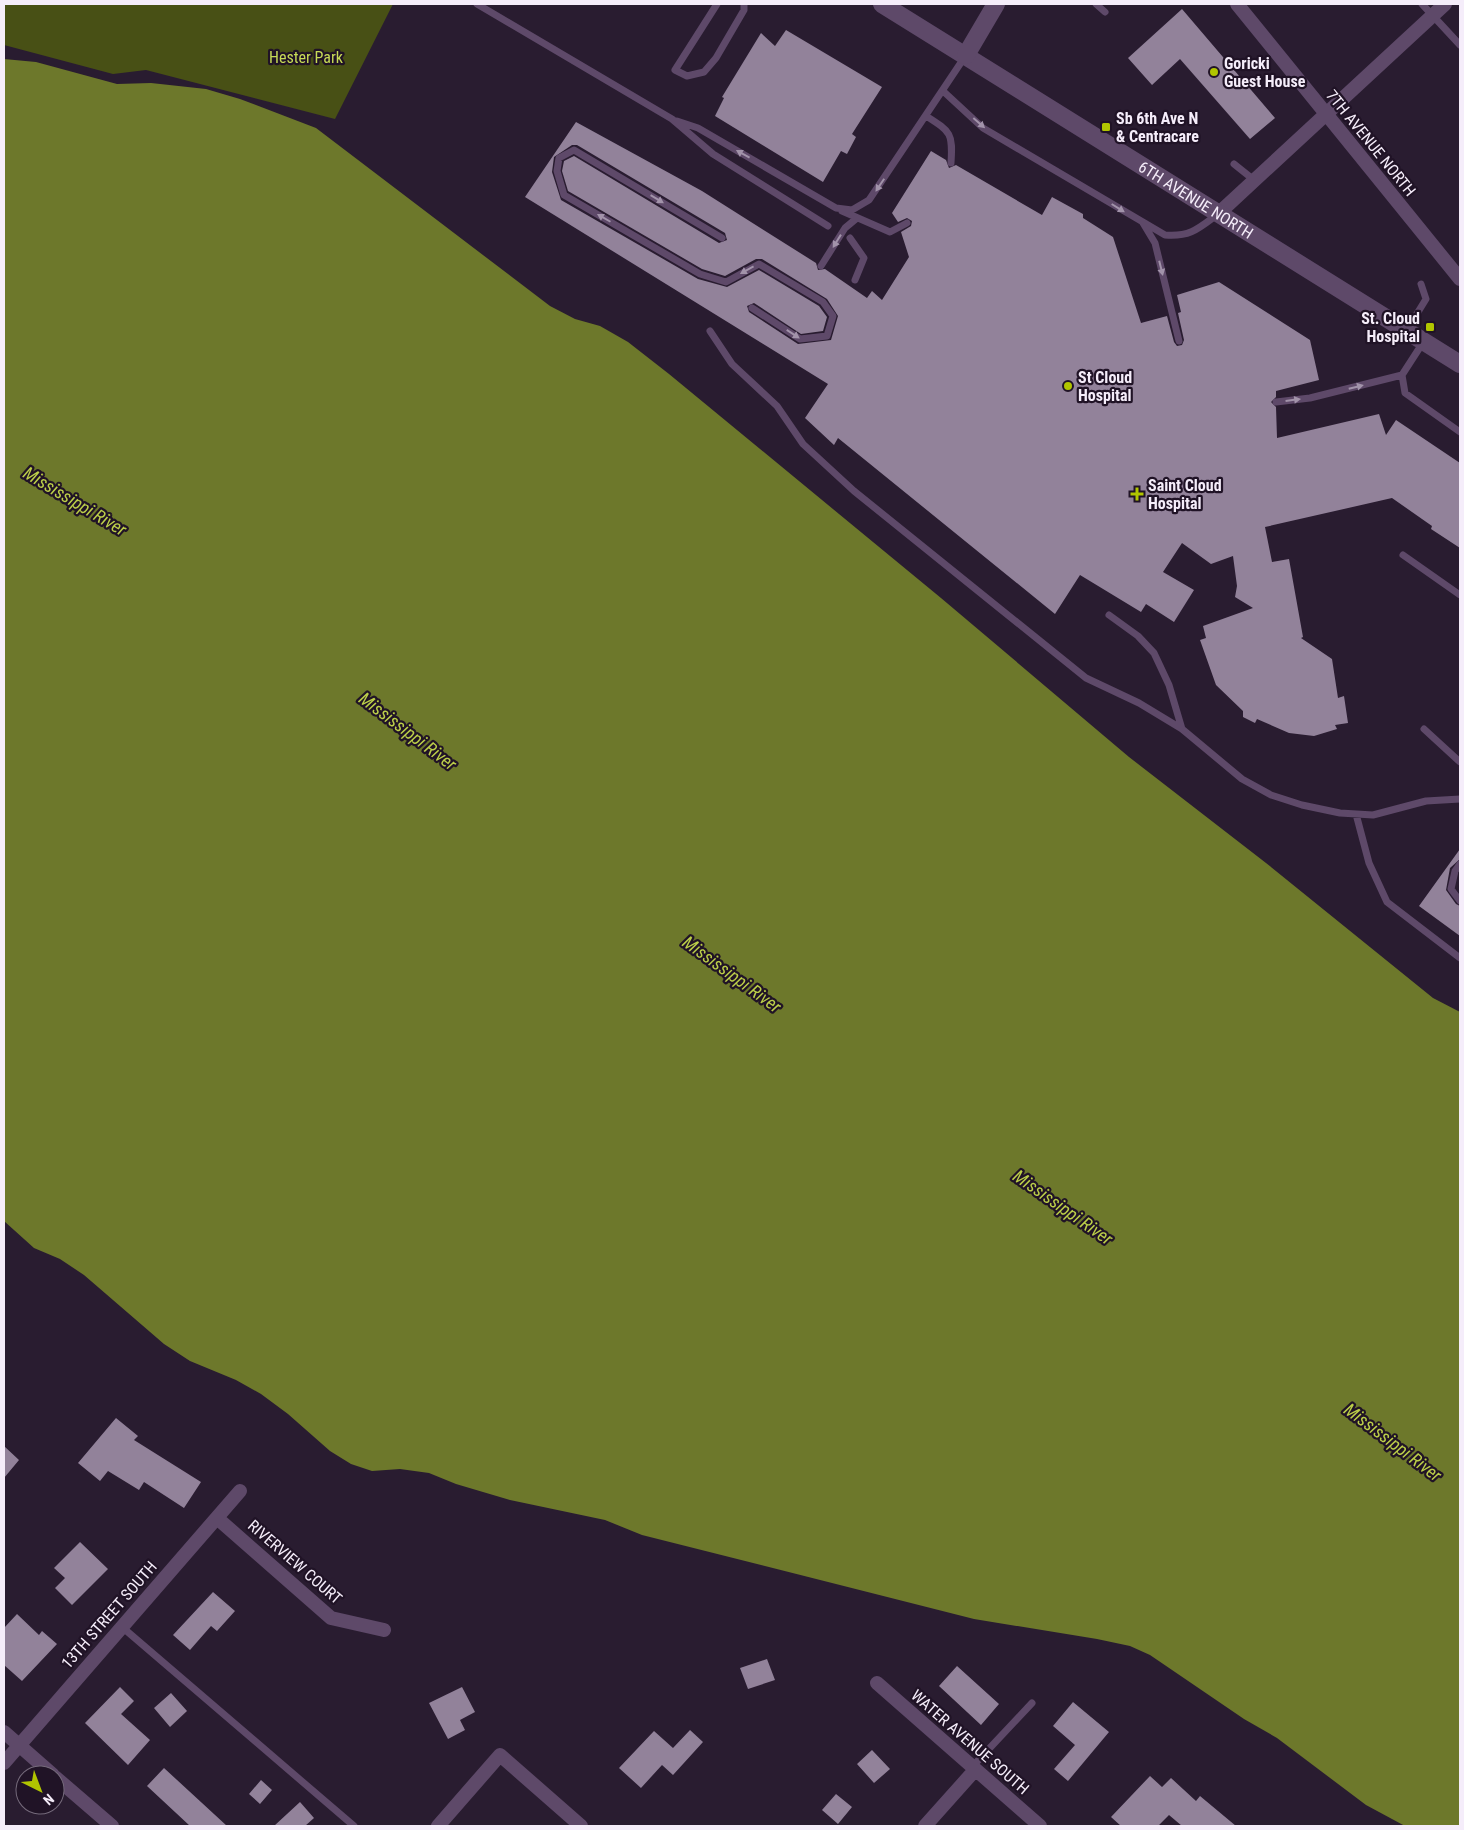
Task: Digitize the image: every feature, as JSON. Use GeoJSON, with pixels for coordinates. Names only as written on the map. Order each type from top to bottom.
{"type":"FeatureCollection","features":[{"type":"Feature","properties":{"kind":"street","name":"6TH AVENUE NORTH"},"geometry":{"type":"LineString","coordinates":[[882,4],[1460,364]]}},
{"type":"Feature","properties":{"kind":"street"},"geometry":{"type":"LineString","coordinates":[[966,55],[996,4]]}},
{"type":"Feature","properties":{"kind":"street","name":"7TH AVENUE NORTH"},"geometry":{"type":"LineString","coordinates":[[1237,4],[1460,280]]}},
{"type":"Feature","properties":{"kind":"street"},"geometry":{"type":"LineString","coordinates":[[1218,214],[1445,4]]}},
{"type":"Feature","properties":{"kind":"street","name":"13TH STREET SOUTH"},"geometry":{"type":"LineString","coordinates":[[4,1763],[240,1491]]}},
{"type":"Feature","properties":{"kind":"street","name":"RIVERVIEW COURT"},"geometry":{"type":"LineString","coordinates":[[217,1518],[331,1618],[384,1630]]}},
{"type":"Feature","properties":{"kind":"street","name":"WATER AVENUE SOUTH"},"geometry":{"type":"LineString","coordinates":[[877,1683],[1040,1826]]}},
{"type":"Feature","properties":{"kind":"street"},"geometry":{"type":"LineString","coordinates":[[4,1732],[42,1765]]}},
{"type":"Feature","properties":{"kind":"street"},"geometry":{"type":"LineString","coordinates":[[438,1826],[500,1755],[582,1826]]}},
{"type":"Feature","properties":{"kind":"street"},"geometry":{"type":"LineString","coordinates":[[925,1826],[973,1768]]}},
{"type":"Feature","properties":{"kind":"street"},"geometry":{"type":"LineString","coordinates":[[65,1785],[112,1826]]}},
{"type":"Feature","properties":{"kind":"lane"},"geometry":{"type":"LineString","coordinates":[[477,4],[672,119],[713,154],[828,226]]}},
{"type":"Feature","properties":{"kind":"lane"},"geometry":{"type":"LineString","coordinates":[[717,4],[676,70],[687,76],[704,72],[716,58],[744,10],[744,4]]}},
{"type":"Feature","properties":{"kind":"lane"},"geometry":{"type":"LineString","coordinates":[[1096,4],[1105,12]]}},
{"type":"Feature","properties":{"kind":"lane"},"geometry":{"type":"LineString","coordinates":[[1422,4],[1460,45]]}},
{"type":"Feature","properties":{"kind":"lane"},"geometry":{"type":"LineString","coordinates":[[836,208],[852,210],[869,200],[966,55]]}},
{"type":"Feature","properties":{"kind":"lane"},"geometry":{"type":"LineString","coordinates":[[943,90],[984,128],[1165,235],[1183,236],[1202,227],[1218,214]]}},
{"type":"Feature","properties":{"kind":"lane"},"geometry":{"type":"LineString","coordinates":[[926,116],[947,130],[952,143],[951,162]]}},
{"type":"Feature","properties":{"kind":"lane"},"geometry":{"type":"LineString","coordinates":[[672,119],[698,128],[836,208],[857,218],[890,232],[907,223]]}},
{"type":"Feature","properties":{"kind":"lane"},"geometry":{"type":"LineString","coordinates":[[722,238],[574,150],[559,158],[557,171],[564,195],[700,274],[726,282],[759,264],[823,302],[833,316],[827,336],[800,339],[752,308]]}},
{"type":"Feature","properties":{"kind":"lane"},"geometry":{"type":"LineString","coordinates":[[1234,164],[1254,180]]}},
{"type":"Feature","properties":{"kind":"lane"},"geometry":{"type":"LineString","coordinates":[[821,266],[845,228],[857,218]]}},
{"type":"Feature","properties":{"kind":"lane"},"geometry":{"type":"LineString","coordinates":[[1143,223],[1155,243],[1180,341]]}},
{"type":"Feature","properties":{"kind":"lane"},"geometry":{"type":"LineString","coordinates":[[850,238],[864,258],[855,280]]}},
{"type":"Feature","properties":{"kind":"lane"},"geometry":{"type":"LineString","coordinates":[[1407,331],[1426,299],[1422,284]]}},
{"type":"Feature","properties":{"kind":"lane"},"geometry":{"type":"LineString","coordinates":[[710,331],[732,364],[777,406],[803,444],[854,491],[1086,678],[1139,703],[1182,729],[1242,779],[1271,795],[1302,805],[1340,813],[1373,815],[1426,801],[1460,799]]}},
{"type":"Feature","properties":{"kind":"lane"},"geometry":{"type":"LineString","coordinates":[[1424,341],[1402,375],[1405,393],[1423,408],[1460,432]]}},
{"type":"Feature","properties":{"kind":"lane"},"geometry":{"type":"LineString","coordinates":[[1276,402],[1310,398],[1402,375]]}},
{"type":"Feature","properties":{"kind":"lane"},"geometry":{"type":"LineString","coordinates":[[1403,555],[1460,595]]}},
{"type":"Feature","properties":{"kind":"lane"},"geometry":{"type":"LineString","coordinates":[[1109,615],[1138,636],[1154,653],[1169,685],[1182,729]]}},
{"type":"Feature","properties":{"kind":"lane"},"geometry":{"type":"LineString","coordinates":[[1424,729],[1460,762]]}},
{"type":"Feature","properties":{"kind":"lane"},"geometry":{"type":"LineString","coordinates":[[1356,814],[1369,863],[1387,902],[1460,958]]}},
{"type":"Feature","properties":{"kind":"lane"},"geometry":{"type":"LineString","coordinates":[[1460,864],[1455,871],[1451,889],[1460,901]]}},
{"type":"Feature","properties":{"kind":"lane"},"geometry":{"type":"LineString","coordinates":[[122,1627],[354,1826]]}},
{"type":"Feature","properties":{"kind":"lane"},"geometry":{"type":"LineString","coordinates":[[973,1768],[1032,1703]]}},
{"type":"Feature","properties":{"kind":"green space","name":"Hester Park"},"geometry":{"type":"Polygon","coordinates":[[[4,4],[393,4],[335,119],[146,70],[113,74],[4,45],[4,4]]]}},
{"type":"Feature","properties":{"kind":"water","name":"Mississippi River"},"geometry":{"type":"Polygon","coordinates":[[[4,59],[36,62],[117,84],[151,83],[206,89],[240,99],[316,128],[550,306],[575,319],[600,326],[628,342],[941,598],[1129,757],[1266,863],[1433,998],[1460,1012],[1460,1826],[1405,1826],[1366,1805],[1277,1738],[1244,1719],[1150,1655],[1130,1646],[974,1619],[642,1535],[605,1520],[510,1500],[456,1484],[429,1473],[400,1469],[372,1471],[351,1464],[330,1451],[288,1414],[261,1394],[236,1380],[190,1361],[164,1344],[84,1275],[60,1259],[34,1248],[4,1221],[4,59]]]}},
{"type":"Feature","properties":{"kind":"building","name":"Goricki Guest House"},"geometry":{"type":"Polygon","coordinates":[[[1182,9],[1275,118],[1250,139],[1180,59],[1152,85],[1128,58],[1182,9]]]}},
{"type":"Feature","properties":{"kind":"building"},"geometry":{"type":"Polygon","coordinates":[[[786,30],[882,87],[852,134],[856,137],[847,154],[841,151],[823,182],[715,116],[724,98],[722,97],[761,33],[775,46],[786,30]]]}},
{"type":"Feature","properties":{"kind":"building","name":"St Cloud Hospital"},"geometry":{"type":"Polygon","coordinates":[[[576,122],[702,191],[816,263],[818,270],[825,269],[867,298],[872,291],[882,300],[909,257],[901,232],[911,226],[912,221],[907,218],[898,222],[892,213],[931,151],[946,160],[949,168],[956,165],[1042,215],[1052,197],[1083,214],[1083,218],[1113,237],[1141,323],[1167,316],[1174,342],[1177,346],[1182,345],[1184,340],[1178,313],[1181,312],[1177,295],[1219,282],[1310,340],[1319,380],[1276,391],[1276,397],[1271,402],[1276,407],[1277,438],[1379,414],[1386,435],[1396,420],[1460,463],[1460,548],[1431,529],[1432,526],[1392,498],[1265,527],[1272,562],[1289,559],[1303,637],[1301,638],[1332,659],[1338,698],[1344,696],[1348,723],[1335,725],[1337,729],[1314,736],[1289,733],[1257,719],[1255,723],[1243,717],[1243,711],[1216,685],[1200,640],[1206,638],[1203,626],[1253,608],[1235,597],[1237,586],[1233,556],[1211,564],[1182,543],[1163,572],[1194,590],[1174,622],[1146,604],[1141,612],[1080,575],[1055,614],[838,438],[834,445],[805,418],[828,384],[525,197],[576,122]],[[572,145],[554,157],[552,172],[561,200],[698,279],[727,287],[759,270],[819,306],[827,317],[823,331],[801,334],[754,303],[747,306],[749,312],[798,344],[831,340],[838,316],[827,299],[762,259],[756,259],[725,276],[702,269],[568,191],[562,171],[564,161],[574,156],[719,243],[727,240],[725,233],[577,145],[572,145]]]}},
{"type":"Feature","properties":{"kind":"building"},"geometry":{"type":"Polygon","coordinates":[[[1460,849],[1460,859],[1450,868],[1446,890],[1456,904],[1460,906],[1460,936],[1419,906],[1460,849]]]}},
{"type":"Feature","properties":{"kind":"building"},"geometry":{"type":"Polygon","coordinates":[[[116,1418],[138,1436],[134,1440],[201,1482],[184,1508],[144,1482],[139,1490],[108,1471],[100,1481],[78,1463],[116,1418]]]}},
{"type":"Feature","properties":{"kind":"building"},"geometry":{"type":"Polygon","coordinates":[[[4,1446],[19,1460],[4,1478],[4,1446]]]}},
{"type":"Feature","properties":{"kind":"building"},"geometry":{"type":"Polygon","coordinates":[[[80,1542],[108,1569],[72,1605],[55,1588],[65,1578],[54,1568],[80,1542]]]}},
{"type":"Feature","properties":{"kind":"building"},"geometry":{"type":"Polygon","coordinates":[[[213,1592],[235,1611],[217,1631],[211,1626],[190,1650],[173,1635],[213,1592]]]}},
{"type":"Feature","properties":{"kind":"building"},"geometry":{"type":"Polygon","coordinates":[[[17,1614],[39,1635],[42,1631],[57,1644],[22,1681],[4,1665],[4,1628],[17,1614]]]}},
{"type":"Feature","properties":{"kind":"building"},"geometry":{"type":"Polygon","coordinates":[[[767,1659],[775,1680],[748,1689],[740,1668],[767,1659]]]}},
{"type":"Feature","properties":{"kind":"building"},"geometry":{"type":"Polygon","coordinates":[[[957,1666],[999,1704],[981,1725],[939,1686],[957,1666]]]}},
{"type":"Feature","properties":{"kind":"building"},"geometry":{"type":"Polygon","coordinates":[[[120,1687],[134,1701],[121,1714],[150,1740],[128,1765],[85,1723],[120,1687]]]}},
{"type":"Feature","properties":{"kind":"building"},"geometry":{"type":"Polygon","coordinates":[[[462,1687],[475,1712],[460,1720],[465,1730],[448,1739],[429,1703],[462,1687]]]}},
{"type":"Feature","properties":{"kind":"building"},"geometry":{"type":"Polygon","coordinates":[[[171,1693],[187,1711],[170,1727],[154,1708],[171,1693]]]}},
{"type":"Feature","properties":{"kind":"building"},"geometry":{"type":"Polygon","coordinates":[[[1073,1702],[1109,1732],[1068,1781],[1054,1769],[1075,1745],[1053,1726],[1073,1702]]]}},
{"type":"Feature","properties":{"kind":"building"},"geometry":{"type":"Polygon","coordinates":[[[690,1730],[703,1742],[673,1775],[662,1765],[641,1788],[619,1768],[654,1731],[673,1748],[690,1730]]]}},
{"type":"Feature","properties":{"kind":"building"},"geometry":{"type":"Polygon","coordinates":[[[872,1750],[890,1769],[874,1783],[857,1764],[872,1750]]]}},
{"type":"Feature","properties":{"kind":"building"},"geometry":{"type":"Polygon","coordinates":[[[164,1768],[227,1826],[190,1826],[147,1786],[164,1768]]]}},
{"type":"Feature","properties":{"kind":"building"},"geometry":{"type":"Polygon","coordinates":[[[1150,1776],[1162,1787],[1171,1778],[1196,1801],[1200,1796],[1236,1826],[1182,1826],[1169,1815],[1158,1826],[1121,1826],[1111,1817],[1150,1776]]]}},
{"type":"Feature","properties":{"kind":"building"},"geometry":{"type":"Polygon","coordinates":[[[261,1780],[272,1790],[260,1804],[249,1794],[261,1780]]]}},
{"type":"Feature","properties":{"kind":"building"},"geometry":{"type":"Polygon","coordinates":[[[836,1794],[852,1807],[838,1824],[822,1810],[836,1794]]]}},
{"type":"Feature","properties":{"kind":"building"},"geometry":{"type":"Polygon","coordinates":[[[300,1802],[314,1818],[305,1826],[274,1826],[300,1802]]]}},
{"type":"Feature","properties":{"kind":"place","name":"Goricki Guest House"},"geometry":{"type":"Point","coordinates":[1214,72]}},
{"type":"Feature","properties":{"kind":"place","name":"Sb 6th Ave N & Centracare"},"geometry":{"type":"Point","coordinates":[1106,127]}},
{"type":"Feature","properties":{"kind":"place","name":"St. Cloud Hospital"},"geometry":{"type":"Point","coordinates":[1430,327]}},
{"type":"Feature","properties":{"kind":"place","name":"St Cloud Hospital"},"geometry":{"type":"Point","coordinates":[1068,386]}},
{"type":"Feature","properties":{"kind":"place","name":"Saint Cloud Hospital"},"geometry":{"type":"Point","coordinates":[1137,494]}}]}
